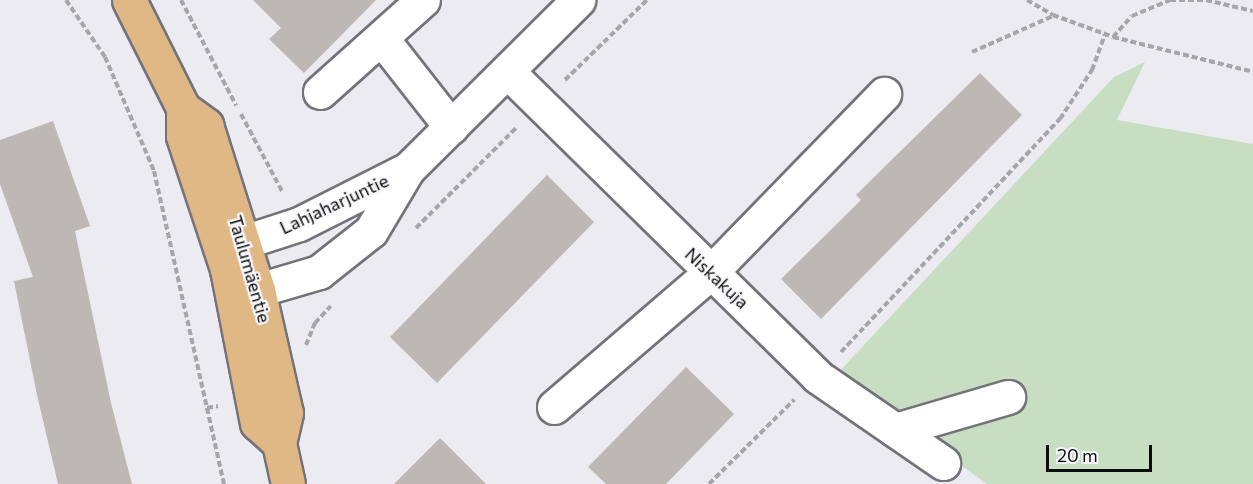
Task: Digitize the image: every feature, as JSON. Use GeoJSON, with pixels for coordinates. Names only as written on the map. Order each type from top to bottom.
{"type":"FeatureCollection","features":[{"type":"Feature","properties":{"kind":"main road","name":"Taulumäentie"},"geometry":{"type":"LineString","coordinates":[[129,0],[183,108],[183,136],[235,255],[252,400],[257,423],[279,443]]}},
{"type":"Feature","properties":{"kind":"main road","name":"Taulumäentie"},"geometry":{"type":"LineString","coordinates":[[258,290],[286,414],[279,443],[288,484]]}},
{"type":"Feature","properties":{"kind":"street"},"geometry":{"type":"LineString","coordinates":[[320,92],[423,0]]}},
{"type":"Feature","properties":{"kind":"street","name":"Lahjaharjuntie"},"geometry":{"type":"LineString","coordinates":[[258,290],[319,272],[371,231],[408,169],[578,0]]}},
{"type":"Feature","properties":{"kind":"street"},"geometry":{"type":"LineString","coordinates":[[382,39],[451,127]]}},
{"type":"Feature","properties":{"kind":"street","name":"Niskakuja"},"geometry":{"type":"LineString","coordinates":[[508,72],[818,377],[943,463]]}},
{"type":"Feature","properties":{"kind":"street"},"geometry":{"type":"LineString","coordinates":[[554,407],[710,273],[884,94]]}},
{"type":"Feature","properties":{"kind":"street","name":"Lahjaharjuntie"},"geometry":{"type":"LineString","coordinates":[[235,255],[408,169]]}},
{"type":"Feature","properties":{"kind":"street"},"geometry":{"type":"LineString","coordinates":[[235,255],[258,290]]}},
{"type":"Feature","properties":{"kind":"street"},"geometry":{"type":"LineString","coordinates":[[895,430],[1008,397]]}},
{"type":"Feature","properties":{"kind":"path"},"geometry":{"type":"LineString","coordinates":[[66,0],[105,57],[154,171],[224,484]]}},
{"type":"Feature","properties":{"kind":"path"},"geometry":{"type":"LineString","coordinates":[[181,0],[299,224]]}},
{"type":"Feature","properties":{"kind":"path"},"geometry":{"type":"LineString","coordinates":[[407,236],[647,0]]}},
{"type":"Feature","properties":{"kind":"path"},"geometry":{"type":"LineString","coordinates":[[1026,0],[1053,15],[1113,37],[1253,72]]}},
{"type":"Feature","properties":{"kind":"path"},"geometry":{"type":"LineString","coordinates":[[1113,37],[1132,16],[1170,0],[1206,0],[1253,10]]}},
{"type":"Feature","properties":{"kind":"path"},"geometry":{"type":"LineString","coordinates":[[972,52],[1053,15]]}},
{"type":"Feature","properties":{"kind":"path"},"geometry":{"type":"LineString","coordinates":[[709,484],[818,377],[1060,119],[1092,70],[1105,34]]}},
{"type":"Feature","properties":{"kind":"path"},"geometry":{"type":"LineString","coordinates":[[303,354],[315,323],[335,301],[319,272]]}},
{"type":"Feature","properties":{"kind":"path"},"geometry":{"type":"LineString","coordinates":[[207,408],[252,400]]}},
{"type":"Feature","properties":{"kind":"green space"},"geometry":{"type":"Polygon","coordinates":[[[1145,62],[1117,120],[1253,144],[1253,484],[987,484],[836,375],[1114,77],[1145,62]]]}},
{"type":"Feature","properties":{"kind":"building"},"geometry":{"type":"Polygon","coordinates":[[[253,0],[376,0],[304,73],[269,39],[281,28],[253,0]]]}},
{"type":"Feature","properties":{"kind":"building"},"geometry":{"type":"Polygon","coordinates":[[[980,73],[1022,115],[821,319],[781,279],[861,200],[856,195],[980,73]]]}},
{"type":"Feature","properties":{"kind":"building"},"geometry":{"type":"Polygon","coordinates":[[[53,121],[90,226],[75,231],[111,403],[132,484],[58,484],[37,395],[14,281],[33,277],[0,184],[0,140],[53,121]]]}},
{"type":"Feature","properties":{"kind":"building"},"geometry":{"type":"Polygon","coordinates":[[[547,175],[594,222],[437,383],[390,337],[547,175]]]}},
{"type":"Feature","properties":{"kind":"building"},"geometry":{"type":"Polygon","coordinates":[[[686,367],[734,414],[666,484],[606,484],[588,467],[686,367]]]}},
{"type":"Feature","properties":{"kind":"building"},"geometry":{"type":"Polygon","coordinates":[[[440,438],[486,484],[394,484],[440,438]]]}}]}
